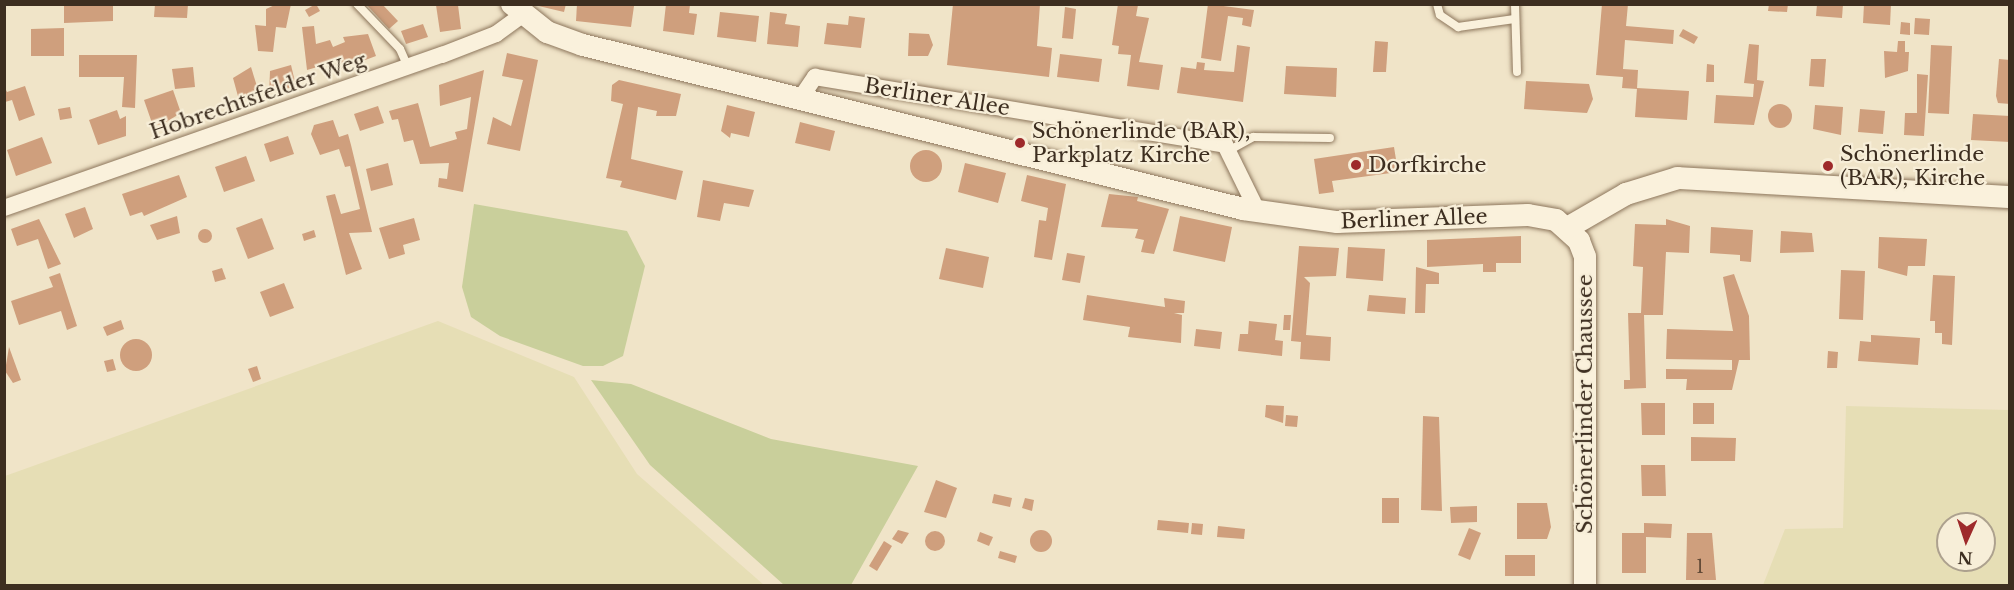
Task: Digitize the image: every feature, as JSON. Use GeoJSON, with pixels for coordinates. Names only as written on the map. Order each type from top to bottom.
{"type":"FeatureCollection","features":[{"type":"Feature","properties":{"kind":"main road","name":"Berliner Allee"},"geometry":{"type":"LineString","coordinates":[[516,10],[583,45],[1258,212],[1337,222],[1528,215],[1569,227]]}},
{"type":"Feature","properties":{"kind":"main road"},"geometry":{"type":"LineString","coordinates":[[1569,227],[1626,194],[1678,178],[2010,197]]}},
{"type":"Feature","properties":{"kind":"main road","name":"Schönerlinder Chaussee"},"geometry":{"type":"LineString","coordinates":[[1569,227],[1579,241],[1585,269],[1585,585]]}},
{"type":"Feature","properties":{"kind":"street","name":"Hobrechtsfelder Weg"},"geometry":{"type":"LineString","coordinates":[[4,208],[496,34],[516,10]]}},
{"type":"Feature","properties":{"kind":"street","name":"Berliner Allee"},"geometry":{"type":"LineString","coordinates":[[800,99],[815,77],[1225,145],[1228,152]]}},
{"type":"Feature","properties":{"kind":"street"},"geometry":{"type":"LineString","coordinates":[[1228,152],[1258,212]]}},
{"type":"Feature","properties":{"kind":"lane"},"geometry":{"type":"LineString","coordinates":[[357,4],[400,49],[408,67]]}},
{"type":"Feature","properties":{"kind":"lane"},"geometry":{"type":"LineString","coordinates":[[1437,4],[1440,15],[1458,27],[1514,19]]}},
{"type":"Feature","properties":{"kind":"lane"},"geometry":{"type":"LineString","coordinates":[[1515,4],[1517,72]]}},
{"type":"Feature","properties":{"kind":"lane"},"geometry":{"type":"LineString","coordinates":[[1228,152],[1237,141],[1253,137],[1330,138]]}},
{"type":"Feature","properties":{"kind":"shaded area"},"geometry":{"type":"Polygon","coordinates":[[[438,321],[574,377],[637,474],[764,585],[5,585],[5,476],[438,321]]]}},
{"type":"Feature","properties":{"kind":"shaded area"},"geometry":{"type":"Polygon","coordinates":[[[1846,406],[2009,410],[2009,585],[1763,585],[1785,529],[1843,528],[1846,406]]]}},
{"type":"Feature","properties":{"kind":"green space"},"geometry":{"type":"Polygon","coordinates":[[[474,204],[627,231],[645,266],[623,356],[603,366],[583,366],[500,336],[471,317],[462,287],[474,204]]]}},
{"type":"Feature","properties":{"kind":"green space"},"geometry":{"type":"Polygon","coordinates":[[[591,380],[631,384],[771,439],[918,466],[851,585],[784,585],[650,465],[591,380]]]}},
{"type":"Feature","properties":{"kind":"building"},"geometry":{"type":"Polygon","coordinates":[[[64,4],[113,4],[113,21],[64,23],[64,4]]]}},
{"type":"Feature","properties":{"kind":"building"},"geometry":{"type":"Polygon","coordinates":[[[155,4],[188,4],[187,18],[154,17],[155,4]]]}},
{"type":"Feature","properties":{"kind":"building"},"geometry":{"type":"Polygon","coordinates":[[[277,4],[291,4],[286,28],[276,27],[273,52],[258,51],[255,25],[266,26],[266,9],[277,4]]]}},
{"type":"Feature","properties":{"kind":"building"},"geometry":{"type":"Polygon","coordinates":[[[316,4],[320,11],[309,17],[305,10],[316,4]]]}},
{"type":"Feature","properties":{"kind":"building"},"geometry":{"type":"Polygon","coordinates":[[[366,4],[382,4],[398,21],[389,29],[366,4]]]}},
{"type":"Feature","properties":{"kind":"building"},"geometry":{"type":"Polygon","coordinates":[[[530,4],[566,4],[564,12],[530,4]]]}},
{"type":"Feature","properties":{"kind":"building"},"geometry":{"type":"Polygon","coordinates":[[[577,4],[634,6],[631,27],[576,21],[577,4]]]}},
{"type":"Feature","properties":{"kind":"building"},"geometry":{"type":"Polygon","coordinates":[[[666,4],[690,5],[689,13],[697,14],[694,35],[663,31],[666,4]]]}},
{"type":"Feature","properties":{"kind":"building"},"geometry":{"type":"Polygon","coordinates":[[[953,4],[1040,4],[1037,46],[1052,48],[1049,77],[947,65],[953,4]]]}},
{"type":"Feature","properties":{"kind":"building"},"geometry":{"type":"Polygon","coordinates":[[[1118,4],[1138,5],[1136,16],[1149,18],[1139,62],[1163,65],[1159,90],[1127,86],[1131,55],[1118,54],[1119,46],[1112,45],[1118,4]]]}},
{"type":"Feature","properties":{"kind":"building"},"geometry":{"type":"Polygon","coordinates":[[[1208,4],[1254,10],[1251,27],[1242,25],[1243,18],[1228,16],[1221,61],[1201,58],[1208,4]]]}},
{"type":"Feature","properties":{"kind":"building"},"geometry":{"type":"Polygon","coordinates":[[[1602,4],[1628,4],[1626,26],[1674,30],[1673,44],[1625,40],[1623,69],[1638,70],[1637,89],[1622,88],[1623,77],[1596,75],[1602,4]]]}},
{"type":"Feature","properties":{"kind":"building"},"geometry":{"type":"Polygon","coordinates":[[[1769,4],[1788,4],[1787,12],[1768,11],[1769,4]]]}},
{"type":"Feature","properties":{"kind":"building"},"geometry":{"type":"Polygon","coordinates":[[[1817,4],[1843,4],[1842,18],[1816,16],[1817,4]]]}},
{"type":"Feature","properties":{"kind":"building"},"geometry":{"type":"Polygon","coordinates":[[[1864,4],[1891,4],[1890,25],[1863,23],[1864,4]]]}},
{"type":"Feature","properties":{"kind":"building"},"geometry":{"type":"Polygon","coordinates":[[[436,5],[458,5],[461,29],[440,32],[436,5]]]}},
{"type":"Feature","properties":{"kind":"building"},"geometry":{"type":"Polygon","coordinates":[[[1065,7],[1076,9],[1073,39],[1062,38],[1065,7]]]}},
{"type":"Feature","properties":{"kind":"building"},"geometry":{"type":"Polygon","coordinates":[[[720,12],[759,16],[756,42],[717,37],[720,12]]]}},
{"type":"Feature","properties":{"kind":"building"},"geometry":{"type":"Polygon","coordinates":[[[770,12],[787,14],[785,24],[800,26],[798,47],[767,44],[770,12]]]}},
{"type":"Feature","properties":{"kind":"building"},"geometry":{"type":"Polygon","coordinates":[[[849,16],[865,18],[861,48],[824,44],[827,23],[848,25],[849,16]]]}},
{"type":"Feature","properties":{"kind":"building"},"geometry":{"type":"Polygon","coordinates":[[[1915,18],[1930,19],[1929,35],[1914,34],[1915,18]]]}},
{"type":"Feature","properties":{"kind":"building"},"geometry":{"type":"Polygon","coordinates":[[[1901,22],[1910,23],[1910,35],[1900,34],[1901,22]]]}},
{"type":"Feature","properties":{"kind":"building"},"geometry":{"type":"Polygon","coordinates":[[[423,24],[428,37],[406,44],[401,31],[423,24]]]}},
{"type":"Feature","properties":{"kind":"building"},"geometry":{"type":"Polygon","coordinates":[[[314,26],[316,44],[330,40],[333,47],[345,42],[343,37],[368,34],[376,56],[341,69],[338,61],[307,70],[302,27],[314,26]]]}},
{"type":"Feature","properties":{"kind":"building"},"geometry":{"type":"Polygon","coordinates":[[[64,28],[64,56],[31,56],[31,29],[64,28]]]}},
{"type":"Feature","properties":{"kind":"building"},"geometry":{"type":"Polygon","coordinates":[[[1683,29],[1698,37],[1694,44],[1679,36],[1683,29]]]}},
{"type":"Feature","properties":{"kind":"building"},"geometry":{"type":"Polygon","coordinates":[[[909,33],[929,34],[933,45],[928,56],[908,56],[909,33]]]}},
{"type":"Feature","properties":{"kind":"building"},"geometry":{"type":"Polygon","coordinates":[[[1375,41],[1388,42],[1386,72],[1373,72],[1375,41]]]}},
{"type":"Feature","properties":{"kind":"building"},"geometry":{"type":"Polygon","coordinates":[[[1898,41],[1905,41],[1905,52],[1909,52],[1908,71],[1885,78],[1884,51],[1897,52],[1898,41]]]}},
{"type":"Feature","properties":{"kind":"building"},"geometry":{"type":"Polygon","coordinates":[[[1749,44],[1759,45],[1757,80],[1764,81],[1754,125],[1714,123],[1716,95],[1753,97],[1754,84],[1744,83],[1749,44]]]}},
{"type":"Feature","properties":{"kind":"building"},"geometry":{"type":"Polygon","coordinates":[[[1237,45],[1250,47],[1243,102],[1177,93],[1181,67],[1196,69],[1197,62],[1205,63],[1204,70],[1234,72],[1237,45]]]}},
{"type":"Feature","properties":{"kind":"building"},"geometry":{"type":"Polygon","coordinates":[[[1931,45],[1952,46],[1949,114],[1928,113],[1931,45]]]}},
{"type":"Feature","properties":{"kind":"building"},"geometry":{"type":"Polygon","coordinates":[[[507,53],[538,60],[520,151],[487,144],[493,117],[511,126],[523,80],[502,76],[507,53]]]}},
{"type":"Feature","properties":{"kind":"building"},"geometry":{"type":"Polygon","coordinates":[[[1060,54],[1102,59],[1099,82],[1057,77],[1060,54]]]}},
{"type":"Feature","properties":{"kind":"building"},"geometry":{"type":"Polygon","coordinates":[[[79,55],[137,55],[135,108],[122,107],[124,77],[79,77],[79,55]]]}},
{"type":"Feature","properties":{"kind":"building"},"geometry":{"type":"Polygon","coordinates":[[[1811,59],[1826,59],[1824,87],[1809,86],[1811,59]]]}},
{"type":"Feature","properties":{"kind":"building"},"geometry":{"type":"Polygon","coordinates":[[[1999,59],[2010,60],[2010,104],[1998,103],[1996,96],[1999,59]]]}},
{"type":"Feature","properties":{"kind":"building"},"geometry":{"type":"Polygon","coordinates":[[[1707,64],[1714,65],[1714,82],[1706,82],[1707,64]]]}},
{"type":"Feature","properties":{"kind":"building"},"geometry":{"type":"Polygon","coordinates":[[[291,65],[296,86],[269,94],[270,71],[291,65]]]}},
{"type":"Feature","properties":{"kind":"building"},"geometry":{"type":"Polygon","coordinates":[[[1286,66],[1337,68],[1336,97],[1284,94],[1286,66]]]}},
{"type":"Feature","properties":{"kind":"building"},"geometry":{"type":"Polygon","coordinates":[[[193,67],[195,87],[175,89],[172,69],[193,67]]]}},
{"type":"Feature","properties":{"kind":"building"},"geometry":{"type":"Polygon","coordinates":[[[251,67],[259,93],[239,100],[233,78],[251,67]]]}},
{"type":"Feature","properties":{"kind":"building"},"geometry":{"type":"Polygon","coordinates":[[[484,70],[463,192],[438,187],[439,178],[447,179],[449,163],[420,164],[413,140],[404,142],[398,119],[392,120],[389,111],[418,103],[430,147],[457,139],[455,132],[467,129],[471,97],[440,106],[439,85],[484,70]]]}},
{"type":"Feature","properties":{"kind":"building"},"geometry":{"type":"Polygon","coordinates":[[[1917,74],[1928,75],[1924,136],[1904,135],[1905,113],[1917,113],[1917,74]]]}},
{"type":"Feature","properties":{"kind":"building"},"geometry":{"type":"Polygon","coordinates":[[[619,80],[681,94],[676,116],[656,116],[657,111],[638,107],[631,159],[683,171],[676,200],[620,187],[622,181],[606,178],[623,104],[611,101],[612,85],[619,80]]]}},
{"type":"Feature","properties":{"kind":"building"},"geometry":{"type":"Polygon","coordinates":[[[1526,81],[1589,84],[1593,99],[1587,113],[1524,109],[1526,81]]]}},
{"type":"Feature","properties":{"kind":"building"},"geometry":{"type":"Polygon","coordinates":[[[4,86],[7,92],[25,86],[35,115],[19,121],[12,100],[5,102],[4,86]]]}},
{"type":"Feature","properties":{"kind":"building"},"geometry":{"type":"Polygon","coordinates":[[[1637,88],[1689,91],[1687,120],[1635,117],[1637,88]]]}},
{"type":"Feature","properties":{"kind":"building"},"geometry":{"type":"Polygon","coordinates":[[[173,90],[181,113],[161,125],[152,123],[144,100],[173,90]]]}},
{"type":"Feature","properties":{"kind":"building"},"geometry":{"type":"Polygon","coordinates":[[[1780,104],[1785,105],[1791,111],[1791,121],[1785,127],[1780,128],[1775,127],[1769,121],[1768,116],[1769,111],[1775,105],[1780,104]]]}},
{"type":"Feature","properties":{"kind":"building"},"geometry":{"type":"Polygon","coordinates":[[[727,105],[755,112],[749,137],[731,133],[730,138],[721,131],[727,105]]]}},
{"type":"Feature","properties":{"kind":"building"},"geometry":{"type":"Polygon","coordinates":[[[1815,105],[1843,107],[1841,135],[1813,129],[1815,105]]]}},
{"type":"Feature","properties":{"kind":"building"},"geometry":{"type":"Polygon","coordinates":[[[378,106],[384,123],[360,131],[354,114],[378,106]]]}},
{"type":"Feature","properties":{"kind":"building"},"geometry":{"type":"Polygon","coordinates":[[[70,107],[72,118],[60,120],[58,109],[70,107]]]}},
{"type":"Feature","properties":{"kind":"building"},"geometry":{"type":"Polygon","coordinates":[[[1860,109],[1885,111],[1883,134],[1858,132],[1860,109]]]}},
{"type":"Feature","properties":{"kind":"building"},"geometry":{"type":"Polygon","coordinates":[[[117,110],[120,119],[126,116],[126,136],[98,145],[89,120],[117,110]]]}},
{"type":"Feature","properties":{"kind":"building"},"geometry":{"type":"Polygon","coordinates":[[[1973,114],[2010,116],[2010,142],[1971,140],[1973,114]]]}},
{"type":"Feature","properties":{"kind":"building"},"geometry":{"type":"Polygon","coordinates":[[[333,120],[339,137],[348,134],[372,232],[349,233],[362,269],[346,275],[326,196],[335,194],[341,214],[360,209],[350,166],[345,167],[339,149],[320,155],[311,134],[314,125],[333,120]]]}},
{"type":"Feature","properties":{"kind":"building"},"geometry":{"type":"Polygon","coordinates":[[[800,122],[835,131],[830,151],[795,143],[800,122]]]}},
{"type":"Feature","properties":{"kind":"building"},"geometry":{"type":"Polygon","coordinates":[[[288,136],[294,154],[270,162],[264,144],[288,136]]]}},
{"type":"Feature","properties":{"kind":"building"},"geometry":{"type":"Polygon","coordinates":[[[42,137],[52,163],[16,176],[7,150],[42,137]]]}},
{"type":"Feature","properties":{"kind":"building","name":"Dorfkirche"},"geometry":{"type":"Polygon","coordinates":[[[1394,147],[1398,172],[1332,181],[1334,192],[1319,194],[1314,159],[1394,147]]]}},
{"type":"Feature","properties":{"kind":"building"},"geometry":{"type":"Polygon","coordinates":[[[926,150],[937,155],[942,166],[937,177],[926,182],[915,177],[910,166],[915,155],[926,150]]]}},
{"type":"Feature","properties":{"kind":"building"},"geometry":{"type":"Polygon","coordinates":[[[246,156],[255,181],[224,192],[215,167],[246,156]]]}},
{"type":"Feature","properties":{"kind":"building"},"geometry":{"type":"Polygon","coordinates":[[[388,163],[393,185],[371,191],[366,169],[388,163]]]}},
{"type":"Feature","properties":{"kind":"building"},"geometry":{"type":"Polygon","coordinates":[[[965,163],[1006,173],[998,203],[958,192],[965,163]]]}},
{"type":"Feature","properties":{"kind":"building"},"geometry":{"type":"Polygon","coordinates":[[[179,175],[187,197],[144,216],[142,212],[130,216],[122,194],[179,175]]]}},
{"type":"Feature","properties":{"kind":"building"},"geometry":{"type":"Polygon","coordinates":[[[1027,175],[1066,184],[1052,260],[1034,257],[1039,220],[1046,221],[1048,208],[1021,201],[1027,175]]]}},
{"type":"Feature","properties":{"kind":"building"},"geometry":{"type":"Polygon","coordinates":[[[703,180],[754,190],[749,207],[724,203],[720,221],[697,217],[703,180]]]}},
{"type":"Feature","properties":{"kind":"building"},"geometry":{"type":"Polygon","coordinates":[[[1109,194],[1138,197],[1137,201],[1169,209],[1154,254],[1141,252],[1144,240],[1135,238],[1138,229],[1101,227],[1109,194]]]}},
{"type":"Feature","properties":{"kind":"building"},"geometry":{"type":"Polygon","coordinates":[[[85,207],[93,229],[74,238],[65,214],[85,207]]]}},
{"type":"Feature","properties":{"kind":"building"},"geometry":{"type":"Polygon","coordinates":[[[177,216],[180,233],[157,240],[150,225],[177,216]]]}},
{"type":"Feature","properties":{"kind":"building"},"geometry":{"type":"Polygon","coordinates":[[[1180,216],[1232,227],[1225,262],[1173,251],[1180,216]]]}},
{"type":"Feature","properties":{"kind":"building"},"geometry":{"type":"Polygon","coordinates":[[[262,218],[274,249],[248,259],[236,228],[262,218]]]}},
{"type":"Feature","properties":{"kind":"building"},"geometry":{"type":"Polygon","coordinates":[[[414,218],[420,240],[403,245],[405,254],[389,259],[379,228],[414,218]]]}},
{"type":"Feature","properties":{"kind":"building"},"geometry":{"type":"Polygon","coordinates":[[[39,219],[61,264],[48,269],[38,239],[17,246],[11,229],[39,219]]]}},
{"type":"Feature","properties":{"kind":"building"},"geometry":{"type":"Polygon","coordinates":[[[1666,219],[1690,226],[1689,253],[1666,252],[1663,315],[1644,315],[1646,388],[1624,389],[1624,380],[1630,380],[1628,313],[1641,313],[1643,267],[1633,266],[1635,224],[1666,225],[1666,219]]]}},
{"type":"Feature","properties":{"kind":"building"},"geometry":{"type":"Polygon","coordinates":[[[1711,227],[1753,230],[1751,262],[1740,261],[1740,255],[1710,253],[1711,227]]]}},
{"type":"Feature","properties":{"kind":"building"},"geometry":{"type":"Polygon","coordinates":[[[202,229],[208,229],[212,236],[208,243],[202,243],[198,239],[198,233],[202,229]]]}},
{"type":"Feature","properties":{"kind":"building"},"geometry":{"type":"Polygon","coordinates":[[[314,230],[316,237],[304,241],[302,234],[314,230]]]}},
{"type":"Feature","properties":{"kind":"building"},"geometry":{"type":"Polygon","coordinates":[[[1781,231],[1812,233],[1814,252],[1780,253],[1781,231]]]}},
{"type":"Feature","properties":{"kind":"building"},"geometry":{"type":"Polygon","coordinates":[[[1521,236],[1521,263],[1496,263],[1496,272],[1483,272],[1483,264],[1427,267],[1427,240],[1521,236]]]}},
{"type":"Feature","properties":{"kind":"building"},"geometry":{"type":"Polygon","coordinates":[[[1879,237],[1927,239],[1925,266],[1908,266],[1907,276],[1878,268],[1879,237]]]}},
{"type":"Feature","properties":{"kind":"building"},"geometry":{"type":"Polygon","coordinates":[[[1299,246],[1339,248],[1336,276],[1304,277],[1310,283],[1306,335],[1331,337],[1330,361],[1300,359],[1301,342],[1291,341],[1299,246]]]}},
{"type":"Feature","properties":{"kind":"building"},"geometry":{"type":"Polygon","coordinates":[[[1348,247],[1385,249],[1383,281],[1346,278],[1348,247]]]}},
{"type":"Feature","properties":{"kind":"building"},"geometry":{"type":"Polygon","coordinates":[[[946,248],[989,257],[983,288],[939,279],[946,248]]]}},
{"type":"Feature","properties":{"kind":"building"},"geometry":{"type":"Polygon","coordinates":[[[1067,253],[1085,256],[1080,283],[1062,280],[1067,253]]]}},
{"type":"Feature","properties":{"kind":"building"},"geometry":{"type":"Polygon","coordinates":[[[1416,267],[1439,273],[1439,284],[1426,284],[1425,313],[1415,313],[1416,267]]]}},
{"type":"Feature","properties":{"kind":"building"},"geometry":{"type":"Polygon","coordinates":[[[222,268],[226,279],[215,282],[212,271],[222,268]]]}},
{"type":"Feature","properties":{"kind":"building"},"geometry":{"type":"Polygon","coordinates":[[[1841,270],[1865,271],[1863,320],[1839,319],[1841,270]]]}},
{"type":"Feature","properties":{"kind":"building"},"geometry":{"type":"Polygon","coordinates":[[[60,273],[77,326],[67,330],[61,311],[19,325],[11,301],[53,287],[49,277],[60,273]]]}},
{"type":"Feature","properties":{"kind":"building"},"geometry":{"type":"Polygon","coordinates":[[[1734,274],[1749,316],[1750,360],[1739,360],[1732,390],[1686,390],[1687,379],[1666,379],[1666,369],[1732,370],[1732,360],[1666,359],[1667,329],[1733,331],[1723,277],[1734,274]]]}},
{"type":"Feature","properties":{"kind":"building"},"geometry":{"type":"Polygon","coordinates":[[[1933,275],[1955,276],[1952,345],[1942,344],[1942,333],[1935,333],[1935,321],[1930,321],[1933,275]]]}},
{"type":"Feature","properties":{"kind":"building"},"geometry":{"type":"Polygon","coordinates":[[[284,283],[294,308],[270,317],[260,292],[284,283]]]}},
{"type":"Feature","properties":{"kind":"building"},"geometry":{"type":"Polygon","coordinates":[[[1087,295],[1165,307],[1164,298],[1185,301],[1184,313],[1174,313],[1182,315],[1181,343],[1128,337],[1130,327],[1083,320],[1087,295]]]}},
{"type":"Feature","properties":{"kind":"building"},"geometry":{"type":"Polygon","coordinates":[[[1369,295],[1406,298],[1405,314],[1367,311],[1369,295]]]}},
{"type":"Feature","properties":{"kind":"building"},"geometry":{"type":"Polygon","coordinates":[[[1284,315],[1291,315],[1290,330],[1283,330],[1284,315]]]}},
{"type":"Feature","properties":{"kind":"building"},"geometry":{"type":"Polygon","coordinates":[[[121,320],[124,329],[107,336],[103,327],[121,320]]]}},
{"type":"Feature","properties":{"kind":"building"},"geometry":{"type":"Polygon","coordinates":[[[1249,321],[1277,324],[1275,340],[1283,341],[1282,356],[1238,351],[1240,334],[1248,334],[1249,321]]]}},
{"type":"Feature","properties":{"kind":"building"},"geometry":{"type":"Polygon","coordinates":[[[1196,329],[1222,332],[1220,349],[1194,346],[1196,329]]]}},
{"type":"Feature","properties":{"kind":"building"},"geometry":{"type":"Polygon","coordinates":[[[1871,335],[1920,338],[1918,365],[1858,361],[1860,341],[1871,342],[1871,335]]]}},
{"type":"Feature","properties":{"kind":"building"},"geometry":{"type":"Polygon","coordinates":[[[136,339],[147,344],[152,355],[147,366],[136,371],[125,366],[120,355],[125,344],[136,339]]]}},
{"type":"Feature","properties":{"kind":"building"},"geometry":{"type":"Polygon","coordinates":[[[9,347],[21,380],[13,383],[5,371],[9,347]]]}},
{"type":"Feature","properties":{"kind":"building"},"geometry":{"type":"Polygon","coordinates":[[[1828,351],[1838,352],[1837,368],[1827,368],[1828,351]]]}},
{"type":"Feature","properties":{"kind":"building"},"geometry":{"type":"Polygon","coordinates":[[[113,359],[116,370],[107,372],[104,361],[113,359]]]}},
{"type":"Feature","properties":{"kind":"building"},"geometry":{"type":"Polygon","coordinates":[[[257,366],[261,379],[253,382],[248,369],[257,366]]]}},
{"type":"Feature","properties":{"kind":"building"},"geometry":{"type":"Polygon","coordinates":[[[1641,403],[1665,403],[1665,435],[1642,435],[1641,403]]]}},
{"type":"Feature","properties":{"kind":"building"},"geometry":{"type":"Polygon","coordinates":[[[1693,403],[1714,403],[1714,424],[1693,424],[1693,403]]]}},
{"type":"Feature","properties":{"kind":"building"},"geometry":{"type":"Polygon","coordinates":[[[1266,405],[1284,406],[1283,423],[1265,417],[1266,405]]]}},
{"type":"Feature","properties":{"kind":"building"},"geometry":{"type":"Polygon","coordinates":[[[1286,415],[1298,416],[1297,427],[1285,426],[1286,415]]]}},
{"type":"Feature","properties":{"kind":"building"},"geometry":{"type":"Polygon","coordinates":[[[1423,416],[1439,417],[1442,511],[1421,510],[1423,416]]]}},
{"type":"Feature","properties":{"kind":"building"},"geometry":{"type":"Polygon","coordinates":[[[1691,437],[1736,438],[1735,461],[1691,461],[1691,437]]]}},
{"type":"Feature","properties":{"kind":"building"},"geometry":{"type":"Polygon","coordinates":[[[1641,465],[1665,465],[1666,496],[1642,496],[1641,465]]]}},
{"type":"Feature","properties":{"kind":"building"},"geometry":{"type":"Polygon","coordinates":[[[936,480],[957,488],[946,518],[924,512],[936,480]]]}},
{"type":"Feature","properties":{"kind":"building"},"geometry":{"type":"Polygon","coordinates":[[[994,494],[1012,498],[1010,507],[992,503],[994,494]]]}},
{"type":"Feature","properties":{"kind":"building"},"geometry":{"type":"Polygon","coordinates":[[[1025,498],[1034,500],[1032,511],[1022,508],[1025,498]]]}},
{"type":"Feature","properties":{"kind":"building"},"geometry":{"type":"Polygon","coordinates":[[[1382,498],[1399,498],[1399,523],[1382,523],[1382,498]]]}},
{"type":"Feature","properties":{"kind":"building"},"geometry":{"type":"Polygon","coordinates":[[[1517,503],[1547,503],[1551,527],[1547,539],[1517,539],[1517,503]]]}},
{"type":"Feature","properties":{"kind":"building"},"geometry":{"type":"Polygon","coordinates":[[[1477,506],[1477,522],[1451,523],[1450,507],[1477,506]]]}},
{"type":"Feature","properties":{"kind":"building"},"geometry":{"type":"Polygon","coordinates":[[[1158,520],[1189,523],[1188,533],[1157,530],[1158,520]]]}},
{"type":"Feature","properties":{"kind":"building"},"geometry":{"type":"Polygon","coordinates":[[[1192,523],[1203,524],[1202,535],[1191,534],[1192,523]]]}},
{"type":"Feature","properties":{"kind":"building"},"geometry":{"type":"Polygon","coordinates":[[[1644,523],[1672,524],[1671,538],[1646,537],[1646,573],[1622,573],[1622,533],[1644,533],[1644,523]]]}},
{"type":"Feature","properties":{"kind":"building"},"geometry":{"type":"Polygon","coordinates":[[[1218,526],[1245,529],[1244,539],[1217,537],[1218,526]]]}},
{"type":"Feature","properties":{"kind":"building"},"geometry":{"type":"Polygon","coordinates":[[[1469,528],[1481,533],[1470,560],[1458,555],[1469,528]]]}},
{"type":"Feature","properties":{"kind":"building"},"geometry":{"type":"Polygon","coordinates":[[[898,530],[909,533],[902,544],[892,539],[898,530]]]}},
{"type":"Feature","properties":{"kind":"building"},"geometry":{"type":"Polygon","coordinates":[[[1041,530],[1049,533],[1052,541],[1049,549],[1041,552],[1033,549],[1030,541],[1033,533],[1041,530]]]}},
{"type":"Feature","properties":{"kind":"building"},"geometry":{"type":"Polygon","coordinates":[[[931,531],[939,531],[945,537],[945,545],[939,551],[931,551],[925,545],[925,537],[931,531]]]}},
{"type":"Feature","properties":{"kind":"building"},"geometry":{"type":"Polygon","coordinates":[[[980,532],[993,537],[989,546],[977,541],[980,532]]]}},
{"type":"Feature","properties":{"kind":"building"},"geometry":{"type":"Polygon","coordinates":[[[1687,533],[1712,533],[1716,580],[1686,580],[1687,533]]]}},
{"type":"Feature","properties":{"kind":"building"},"geometry":{"type":"Polygon","coordinates":[[[884,541],[892,546],[877,571],[869,566],[884,541]]]}},
{"type":"Feature","properties":{"kind":"building"},"geometry":{"type":"Polygon","coordinates":[[[1000,551],[1017,556],[1015,563],[998,558],[1000,551]]]}},
{"type":"Feature","properties":{"kind":"building"},"geometry":{"type":"Polygon","coordinates":[[[1505,555],[1535,555],[1535,576],[1505,576],[1505,555]]]}},
{"type":"Feature","properties":{"kind":"place","name":"Schönerlinde (BAR), Parkplatz Kirche"},"geometry":{"type":"Point","coordinates":[1020,143]}},
{"type":"Feature","properties":{"kind":"place","name":"Dorfkirche"},"geometry":{"type":"Point","coordinates":[1356,165]}},
{"type":"Feature","properties":{"kind":"place","name":"Schönerlinde (BAR), Kirche"},"geometry":{"type":"Point","coordinates":[1828,166]}}]}
